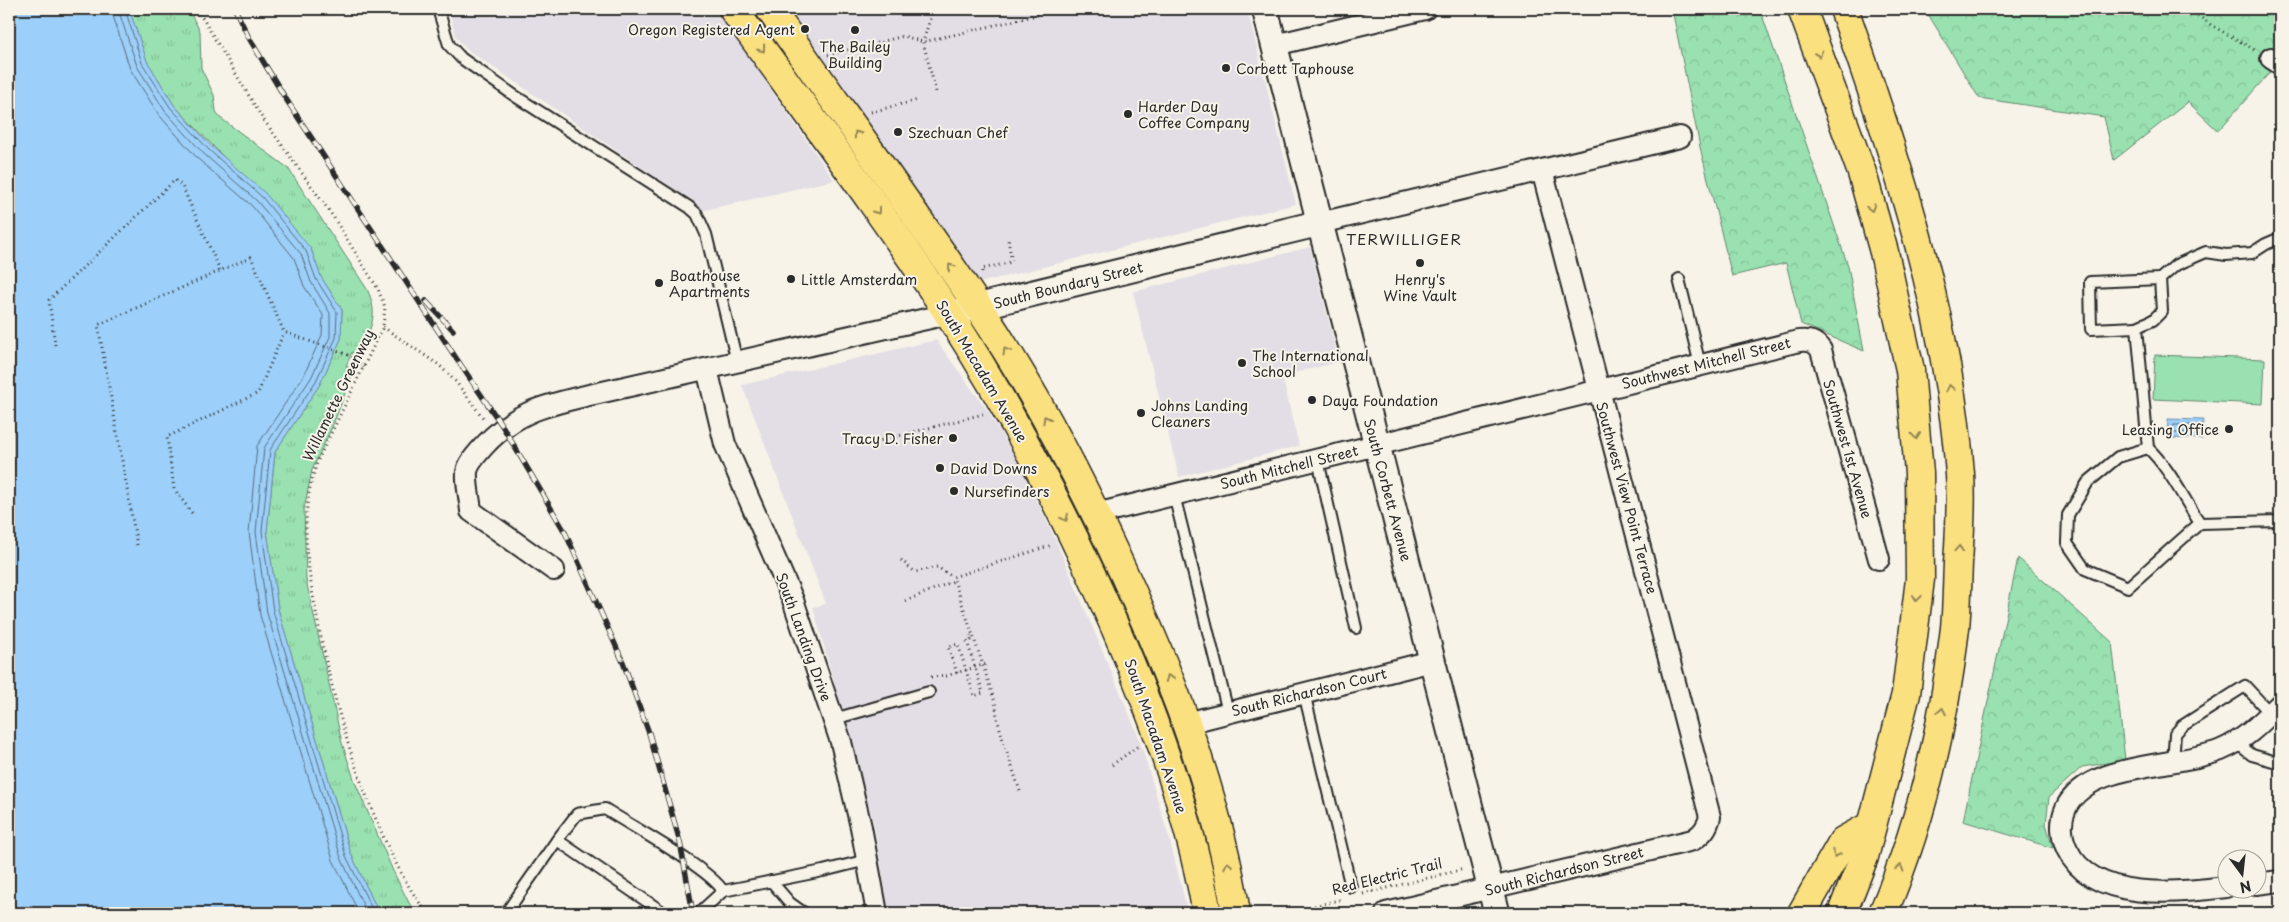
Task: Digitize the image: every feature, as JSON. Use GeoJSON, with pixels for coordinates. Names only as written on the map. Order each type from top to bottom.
{"type":"FeatureCollection","features":[{"type":"Feature","properties":{"kind":"main road","name":"South Macadam Avenue"},"geometry":{"type":"LineString","coordinates":[[733,9],[948,314],[1035,459],[1065,519],[1126,652],[1158,733],[1183,813],[1207,913]]}},
{"type":"Feature","properties":{"kind":"main road","name":"South Macadam Avenue"},"geometry":{"type":"LineString","coordinates":[[770,9],[979,307],[1032,393],[1096,514],[1138,603],[1187,723],[1217,816],[1236,913]]}},
{"type":"Feature","properties":{"kind":"main road"},"geometry":{"type":"LineString","coordinates":[[1802,9],[1862,173],[1884,252],[1910,370],[1920,473],[1920,579],[1906,694],[1864,857],[1842,913]]}},
{"type":"Feature","properties":{"kind":"main road"},"geometry":{"type":"LineString","coordinates":[[1844,9],[1891,145],[1912,214],[1939,332],[1953,405],[1960,476],[1961,522],[1955,627],[1945,694],[1929,774],[1894,888],[1883,913]]}},
{"type":"Feature","properties":{"kind":"main road"},"geometry":{"type":"LineString","coordinates":[[1126,652],[1154,701],[1170,719],[1187,723]]}},
{"type":"Feature","properties":{"kind":"main road"},"geometry":{"type":"LineString","coordinates":[[1802,913],[1843,840],[1872,825]]}},
{"type":"Feature","properties":{"kind":"street","name":"South Corbett Avenue"},"geometry":{"type":"LineString","coordinates":[[1266,9],[1376,446],[1497,913]]}},
{"type":"Feature","properties":{"kind":"street"},"geometry":{"type":"LineString","coordinates":[[1275,45],[1425,9]]}},
{"type":"Feature","properties":{"kind":"street","name":"South Boundary Street"},"geometry":{"type":"LineString","coordinates":[[554,570],[471,511],[467,470],[477,454],[495,433],[518,417],[536,410],[594,394],[979,307],[1680,137]]}},
{"type":"Feature","properties":{"kind":"street","name":"Southwest View Point Terrace"},"geometry":{"type":"LineString","coordinates":[[1542,170],[1708,808],[1710,818],[1707,827]]}},
{"type":"Feature","properties":{"kind":"street","name":"Southwest Mitchell Street"},"geometry":{"type":"LineString","coordinates":[[1598,390],[1799,341],[1814,342]]}},
{"type":"Feature","properties":{"kind":"street","name":"Southwest 1st Avenue"},"geometry":{"type":"LineString","coordinates":[[1814,342],[1821,350],[1879,559]]}},
{"type":"Feature","properties":{"kind":"street","name":"South Landing Drive"},"geometry":{"type":"LineString","coordinates":[[707,369],[725,444],[793,600],[834,719],[851,781],[876,913]]}},
{"type":"Feature","properties":{"kind":"street","name":"South Mitchell Street"},"geometry":{"type":"LineString","coordinates":[[1096,514],[1598,390]]}},
{"type":"Feature","properties":{"kind":"street","name":"South Richardson Court"},"geometry":{"type":"LineString","coordinates":[[1187,723],[1432,661]]}},
{"type":"Feature","properties":{"kind":"street"},"geometry":{"type":"LineString","coordinates":[[2216,888],[2170,892],[2121,887],[2106,883],[2088,873],[2074,860],[2066,846],[2062,831],[2063,816],[2072,797],[2084,787],[2114,774],[2211,754],[2236,743],[2275,709]]}},
{"type":"Feature","properties":{"kind":"street","name":"South Richardson Street"},"geometry":{"type":"LineString","coordinates":[[1386,913],[1693,840],[1702,834],[1707,827]]}},
{"type":"Feature","properties":{"kind":"street"},"geometry":{"type":"LineString","coordinates":[[2266,883],[2280,881]]}},
{"type":"Feature","properties":{"kind":"lane"},"geometry":{"type":"LineString","coordinates":[[438,9],[449,45],[461,58],[515,96],[689,207],[697,214],[711,251],[737,362]]}},
{"type":"Feature","properties":{"kind":"lane"},"geometry":{"type":"LineString","coordinates":[[2160,280],[2162,311],[2153,320],[2137,327],[2091,329],[2090,282],[2160,280],[2176,265],[2206,252],[2226,254],[2252,253],[2280,238]]}},
{"type":"Feature","properties":{"kind":"lane"},"geometry":{"type":"LineString","coordinates":[[1679,280],[1700,365]]}},
{"type":"Feature","properties":{"kind":"lane"},"geometry":{"type":"LineString","coordinates":[[2137,327],[2148,448],[2164,464],[2200,523]]}},
{"type":"Feature","properties":{"kind":"lane"},"geometry":{"type":"LineString","coordinates":[[2148,448],[2118,458],[2088,482],[2068,515],[2067,543],[2085,570],[2128,587],[2200,523],[2280,522]]}},
{"type":"Feature","properties":{"kind":"lane"},"geometry":{"type":"LineString","coordinates":[[1318,460],[1356,628]]}},
{"type":"Feature","properties":{"kind":"lane"},"geometry":{"type":"LineString","coordinates":[[1174,495],[1228,712]]}},
{"type":"Feature","properties":{"kind":"lane"},"geometry":{"type":"LineString","coordinates":[[2173,762],[2176,734],[2182,726],[2245,686],[2275,709]]}},
{"type":"Feature","properties":{"kind":"lane"},"geometry":{"type":"LineString","coordinates":[[834,719],[929,692]]}},
{"type":"Feature","properties":{"kind":"lane"},"geometry":{"type":"LineString","coordinates":[[1304,693],[1351,892]]}},
{"type":"Feature","properties":{"kind":"lane"},"geometry":{"type":"LineString","coordinates":[[2236,743],[2252,755],[2280,764]]}},
{"type":"Feature","properties":{"kind":"lane"},"geometry":{"type":"LineString","coordinates":[[506,913],[556,840],[578,814],[605,809],[683,858],[718,883],[723,891]]}},
{"type":"Feature","properties":{"kind":"lane"},"geometry":{"type":"LineString","coordinates":[[556,840],[664,913]]}},
{"type":"Feature","properties":{"kind":"lane"},"geometry":{"type":"LineString","coordinates":[[699,913],[723,891],[867,860]]}},
{"type":"Feature","properties":{"kind":"lane"},"geometry":{"type":"LineString","coordinates":[[770,881],[790,903],[804,913]]}},
{"type":"Feature","properties":{"kind":"path","name":"Willamette Greenway"},"geometry":{"type":"LineString","coordinates":[[197,9],[260,116],[332,215],[378,289],[385,307],[384,327],[318,460],[313,475],[307,516],[309,574],[329,678],[347,745],[364,792],[402,876],[427,913]]}},
{"type":"Feature","properties":{"kind":"path"},"geometry":{"type":"LineString","coordinates":[[934,9],[923,42],[936,92]]}},
{"type":"Feature","properties":{"kind":"path"},"geometry":{"type":"LineString","coordinates":[[806,60],[904,36],[923,42],[1063,9]]}},
{"type":"Feature","properties":{"kind":"path"},"geometry":{"type":"LineString","coordinates":[[2190,9],[2217,29],[2275,61]]}},
{"type":"Feature","properties":{"kind":"path"},"geometry":{"type":"LineString","coordinates":[[846,118],[918,100]]}},
{"type":"Feature","properties":{"kind":"path"},"geometry":{"type":"LineString","coordinates":[[55,345],[49,300],[175,180],[182,186],[220,270]]}},
{"type":"Feature","properties":{"kind":"path"},"geometry":{"type":"LineString","coordinates":[[983,277],[982,269],[1012,262],[1008,240]]}},
{"type":"Feature","properties":{"kind":"path"},"geometry":{"type":"LineString","coordinates":[[137,545],[98,325],[251,257],[284,332],[351,356],[365,368]]}},
{"type":"Feature","properties":{"kind":"path"},"geometry":{"type":"LineString","coordinates":[[384,327],[439,364],[456,382],[495,433]]}},
{"type":"Feature","properties":{"kind":"path"},"geometry":{"type":"LineString","coordinates":[[192,513],[174,489],[167,437],[258,393],[284,332]]}},
{"type":"Feature","properties":{"kind":"path"},"geometry":{"type":"LineString","coordinates":[[871,443],[989,412]]}},
{"type":"Feature","properties":{"kind":"path"},"geometry":{"type":"LineString","coordinates":[[905,601],[953,579],[1044,547]]}},
{"type":"Feature","properties":{"kind":"path"},"geometry":{"type":"LineString","coordinates":[[901,560],[915,572],[937,567],[953,579],[971,634],[985,664],[996,706],[1002,740],[1020,791]]}},
{"type":"Feature","properties":{"kind":"path"},"geometry":{"type":"LineString","coordinates":[[971,634],[971,640],[967,641],[975,667],[983,693],[974,696],[966,670],[958,644],[948,647],[957,673],[966,670],[975,667],[985,664]]}},
{"type":"Feature","properties":{"kind":"path"},"geometry":{"type":"LineString","coordinates":[[1112,765],[1134,747]]}},
{"type":"Feature","properties":{"kind":"path","name":"Red Electric Trail"},"geometry":{"type":"LineString","coordinates":[[1360,894],[1484,863]]}},
{"type":"Feature","properties":{"kind":"path","name":"Red Electric Trail"},"geometry":{"type":"LineString","coordinates":[[1297,913],[1298,910],[1351,892]]}},
{"type":"Feature","properties":{"kind":"shaded area"},"geometry":{"type":"Polygon","coordinates":[[[449,9],[715,9],[834,180],[701,211],[693,202],[466,49],[456,37],[449,9]]]}},
{"type":"Feature","properties":{"kind":"shaded area"},"geometry":{"type":"Polygon","coordinates":[[[784,9],[1247,9],[1296,204],[979,283],[784,9]]]}},
{"type":"Feature","properties":{"kind":"shaded area","name":"The International School"},"geometry":{"type":"Polygon","coordinates":[[[1310,247],[1339,362],[1282,376],[1299,446],[1179,477],[1133,292],[1310,247]]]}},
{"type":"Feature","properties":{"kind":"shaded area"},"geometry":{"type":"Polygon","coordinates":[[[936,340],[988,411],[1020,466],[1057,543],[1138,735],[1170,841],[1188,913],[889,913],[874,825],[813,607],[826,604],[742,385],[936,340]]]}},
{"type":"Feature","properties":{"kind":"green space"},"geometry":{"type":"Polygon","coordinates":[[[129,9],[188,9],[200,31],[201,68],[214,95],[216,111],[219,117],[288,168],[367,289],[371,299],[373,315],[370,330],[359,354],[352,352],[346,366],[354,370],[332,427],[312,470],[304,509],[306,580],[342,743],[355,782],[393,871],[409,903],[417,913],[379,913],[351,854],[278,609],[267,531],[275,452],[320,384],[341,339],[342,310],[321,277],[311,249],[174,105],[147,61],[129,9]]]}},
{"type":"Feature","properties":{"kind":"green space"},"geometry":{"type":"Polygon","coordinates":[[[1672,9],[1760,9],[1848,266],[1864,351],[1801,324],[1786,263],[1732,276],[1700,147],[1672,9]]]}},
{"type":"Feature","properties":{"kind":"green space"},"geometry":{"type":"Polygon","coordinates":[[[1925,9],[2280,9],[2280,61],[2218,131],[2188,102],[2114,160],[2104,117],[1979,98],[1925,9]]]}},
{"type":"Feature","properties":{"kind":"green space"},"geometry":{"type":"Polygon","coordinates":[[[2155,355],[2265,359],[2263,404],[2153,399],[2155,355]]]}},
{"type":"Feature","properties":{"kind":"green space"},"geometry":{"type":"Polygon","coordinates":[[[2018,558],[2112,642],[2125,760],[2082,767],[2049,797],[2046,824],[2053,848],[1963,821],[2018,558]]]}},
{"type":"Feature","properties":{"kind":"water"},"geometry":{"type":"Polygon","coordinates":[[[9,9],[129,9],[147,61],[174,105],[211,146],[265,193],[311,249],[321,277],[342,310],[341,339],[320,384],[275,452],[267,531],[278,609],[351,854],[379,913],[9,913],[9,9]]]}},
{"type":"Feature","properties":{"kind":"water"},"geometry":{"type":"Polygon","coordinates":[[[2168,419],[2203,420],[2202,439],[2167,438],[2168,419]]]}},
{"type":"Feature","properties":{"kind":"railway"},"geometry":{"type":"LineString","coordinates":[[235,9],[249,38],[284,96],[503,427],[565,532],[623,662],[649,733],[680,842],[693,913]]}},
{"type":"Feature","properties":{"kind":"railway"},"geometry":{"type":"LineString","coordinates":[[426,301],[453,330]]}},
{"type":"Feature","properties":{"kind":"place","name":"Oregon Registered Agent"},"geometry":{"type":"Point","coordinates":[805,29]}},
{"type":"Feature","properties":{"kind":"place","name":"The Bailey Building"},"geometry":{"type":"Point","coordinates":[855,30]}},
{"type":"Feature","properties":{"kind":"place","name":"Corbett Taphouse"},"geometry":{"type":"Point","coordinates":[1226,68]}},
{"type":"Feature","properties":{"kind":"place","name":"Harder Day Coffee Company"},"geometry":{"type":"Point","coordinates":[1128,114]}},
{"type":"Feature","properties":{"kind":"place","name":"Szechuan Chef"},"geometry":{"type":"Point","coordinates":[898,132]}},
{"type":"Feature","properties":{"kind":"place","name":"Henry's Wine Vault"},"geometry":{"type":"Point","coordinates":[1420,263]}},
{"type":"Feature","properties":{"kind":"place","name":"Little Amsterdam"},"geometry":{"type":"Point","coordinates":[791,279]}},
{"type":"Feature","properties":{"kind":"place","name":"Boathouse Apartments"},"geometry":{"type":"Point","coordinates":[659,283]}},
{"type":"Feature","properties":{"kind":"place","name":"The International School"},"geometry":{"type":"Point","coordinates":[1242,363]}},
{"type":"Feature","properties":{"kind":"place","name":"Daya Foundation"},"geometry":{"type":"Point","coordinates":[1312,400]}},
{"type":"Feature","properties":{"kind":"place","name":"Johns Landing Cleaners"},"geometry":{"type":"Point","coordinates":[1141,413]}},
{"type":"Feature","properties":{"kind":"place","name":"Leasing Office"},"geometry":{"type":"Point","coordinates":[2229,429]}},
{"type":"Feature","properties":{"kind":"place","name":"Tracy D. Fisher"},"geometry":{"type":"Point","coordinates":[953,438]}},
{"type":"Feature","properties":{"kind":"place","name":"David Downs"},"geometry":{"type":"Point","coordinates":[940,468]}},
{"type":"Feature","properties":{"kind":"place","name":"Nursefinders"},"geometry":{"type":"Point","coordinates":[954,491]}},
{"type":"Feature","properties":{"kind":"district","name":"TERWILLIGER"},"geometry":{"type":"Point","coordinates":[1404,238]}}]}
